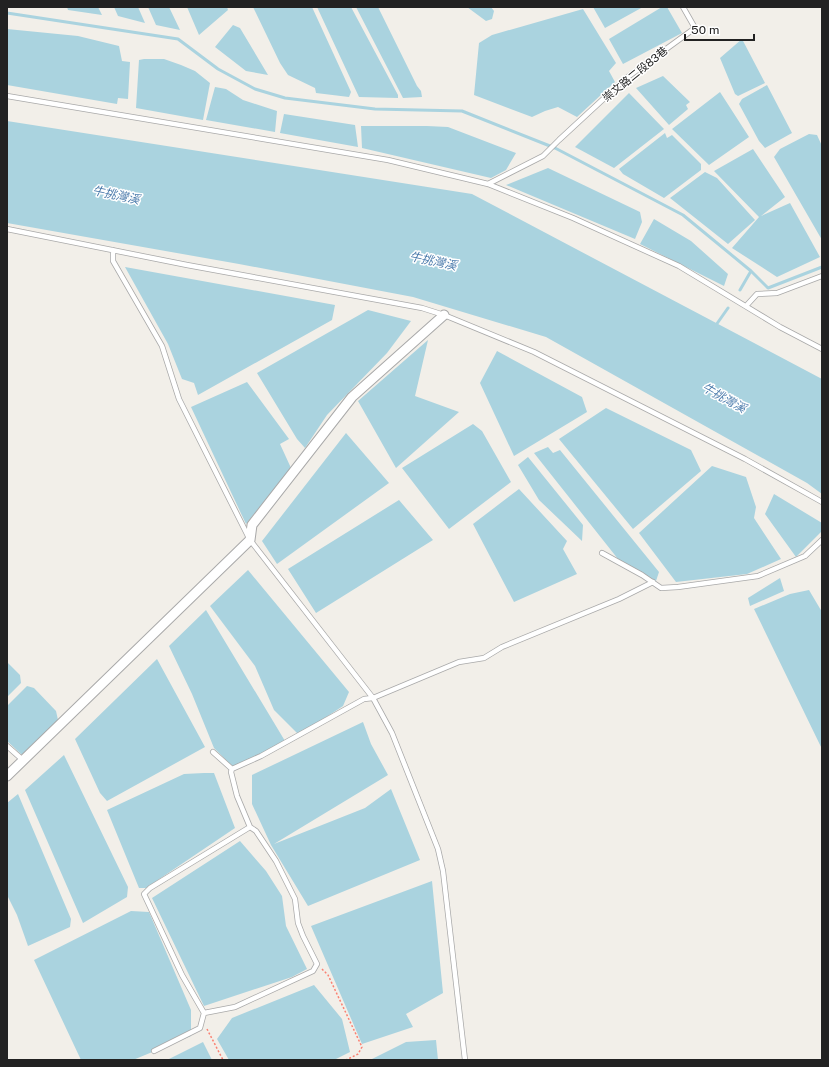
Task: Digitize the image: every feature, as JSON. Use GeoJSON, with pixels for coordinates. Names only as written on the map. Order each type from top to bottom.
{"type":"FeatureCollection","features":[{"type":"Feature","properties":{"kind":"street"},"geometry":{"type":"LineString","coordinates":[[7,776],[250,540],[252,525],[352,396],[444,315]]}},
{"type":"Feature","properties":{"kind":"lane","name":"崇文路二段83巷"},"geometry":{"type":"LineString","coordinates":[[488,184],[543,156],[625,79],[695,28],[683,7]]}},
{"type":"Feature","properties":{"kind":"lane"},"geometry":{"type":"LineString","coordinates":[[7,96],[388,160],[488,184],[573,218],[679,266],[780,327],[822,349]]}},
{"type":"Feature","properties":{"kind":"lane"},"geometry":{"type":"LineString","coordinates":[[7,229],[187,265],[422,308],[444,315],[534,352],[745,460],[822,502]]}},
{"type":"Feature","properties":{"kind":"lane"},"geometry":{"type":"LineString","coordinates":[[113,250],[113,260],[162,346],[179,399],[250,540],[374,698],[392,733],[438,849],[443,871],[465,1060]]}},
{"type":"Feature","properties":{"kind":"lane"},"geometry":{"type":"LineString","coordinates":[[746,306],[757,294],[777,293],[822,276]]}},
{"type":"Feature","properties":{"kind":"lane"},"geometry":{"type":"LineString","coordinates":[[602,553],[642,575],[660,588],[678,587],[758,576],[805,556],[822,540]]}},
{"type":"Feature","properties":{"kind":"lane"},"geometry":{"type":"LineString","coordinates":[[232,769],[261,756],[364,699],[374,698],[459,662],[484,658],[502,647],[619,599],[653,582]]}},
{"type":"Feature","properties":{"kind":"lane"},"geometry":{"type":"LineString","coordinates":[[7,746],[24,761]]}},
{"type":"Feature","properties":{"kind":"lane"},"geometry":{"type":"LineString","coordinates":[[213,752],[232,769]]}},
{"type":"Feature","properties":{"kind":"lane"},"geometry":{"type":"LineString","coordinates":[[204,1013],[235,1006],[314,971],[317,964],[303,936],[298,923],[295,899],[280,868],[256,831],[250,827],[237,796],[230,772],[232,769]]}},
{"type":"Feature","properties":{"kind":"lane"},"geometry":{"type":"LineString","coordinates":[[154,1052],[200,1028],[204,1013],[182,975],[144,894],[150,888],[250,827]]}},
{"type":"Feature","properties":{"kind":"path"},"geometry":{"type":"LineString","coordinates":[[317,964],[328,975],[362,1047],[358,1054],[346,1060]]}},
{"type":"Feature","properties":{"kind":"path"},"geometry":{"type":"LineString","coordinates":[[200,1028],[208,1030],[223,1060]]}},
{"type":"Feature","properties":{"kind":"water"},"geometry":{"type":"Polygon","coordinates":[[[67,7],[98,7],[102,15],[68,10],[67,7]]]}},
{"type":"Feature","properties":{"kind":"water"},"geometry":{"type":"Polygon","coordinates":[[[114,7],[138,7],[145,23],[118,16],[114,7]]]}},
{"type":"Feature","properties":{"kind":"water"},"geometry":{"type":"Polygon","coordinates":[[[148,7],[169,7],[180,30],[156,25],[148,7]]]}},
{"type":"Feature","properties":{"kind":"water"},"geometry":{"type":"Polygon","coordinates":[[[187,7],[227,7],[228,10],[199,35],[187,7]]]}},
{"type":"Feature","properties":{"kind":"water"},"geometry":{"type":"Polygon","coordinates":[[[253,7],[312,7],[351,92],[349,97],[316,93],[315,88],[288,75],[280,63],[253,7]]]}},
{"type":"Feature","properties":{"kind":"water"},"geometry":{"type":"Polygon","coordinates":[[[317,7],[351,7],[398,95],[398,98],[359,97],[317,7]]]}},
{"type":"Feature","properties":{"kind":"water"},"geometry":{"type":"Polygon","coordinates":[[[356,7],[378,7],[417,86],[421,91],[422,97],[403,98],[356,7]]]}},
{"type":"Feature","properties":{"kind":"water"},"geometry":{"type":"Polygon","coordinates":[[[467,7],[491,7],[494,11],[492,19],[486,21],[467,7]]]}},
{"type":"Feature","properties":{"kind":"water"},"geometry":{"type":"Polygon","coordinates":[[[593,7],[643,7],[605,28],[593,7]]]}},
{"type":"Feature","properties":{"kind":"water"},"geometry":{"type":"Polygon","coordinates":[[[662,7],[667,7],[682,33],[623,64],[609,39],[662,7]]]}},
{"type":"Feature","properties":{"kind":"water"},"geometry":{"type":"Polygon","coordinates":[[[583,9],[616,63],[609,71],[615,82],[577,117],[558,107],[532,117],[474,95],[479,43],[492,35],[583,9]]]}},
{"type":"Feature","properties":{"kind":"water"},"geometry":{"type":"Polygon","coordinates":[[[233,25],[240,28],[268,75],[246,71],[215,47],[233,25]]]}},
{"type":"Feature","properties":{"kind":"water"},"geometry":{"type":"Polygon","coordinates":[[[7,29],[78,36],[119,46],[122,61],[130,62],[128,99],[118,98],[117,104],[7,85],[7,29]]]}},
{"type":"Feature","properties":{"kind":"water"},"geometry":{"type":"Polygon","coordinates":[[[742,39],[765,83],[738,96],[735,94],[720,58],[742,39]]]}},
{"type":"Feature","properties":{"kind":"water"},"geometry":{"type":"Polygon","coordinates":[[[164,59],[181,65],[195,71],[210,83],[203,120],[136,108],[139,60],[164,59]]]}},
{"type":"Feature","properties":{"kind":"water"},"geometry":{"type":"Polygon","coordinates":[[[663,76],[690,102],[686,105],[688,109],[669,125],[636,88],[663,76]]]}},
{"type":"Feature","properties":{"kind":"water"},"geometry":{"type":"Polygon","coordinates":[[[767,85],[792,133],[765,148],[759,141],[739,104],[742,99],[767,85]]]}},
{"type":"Feature","properties":{"kind":"water"},"geometry":{"type":"Polygon","coordinates":[[[215,87],[226,89],[243,100],[277,111],[275,132],[206,120],[215,87]]]}},
{"type":"Feature","properties":{"kind":"water"},"geometry":{"type":"Polygon","coordinates":[[[720,92],[749,137],[709,165],[672,129],[720,92]]]}},
{"type":"Feature","properties":{"kind":"water"},"geometry":{"type":"Polygon","coordinates":[[[629,93],[664,129],[614,168],[575,147],[629,93]]]}},
{"type":"Feature","properties":{"kind":"water"},"geometry":{"type":"Polygon","coordinates":[[[284,114],[355,125],[358,147],[280,133],[284,114]]]}},
{"type":"Feature","properties":{"kind":"water","name":"牛挑灣溪"},"geometry":{"type":"Polygon","coordinates":[[[7,121],[472,194],[822,379],[822,494],[807,483],[546,337],[413,297],[239,264],[7,223],[7,121]]]}},
{"type":"Feature","properties":{"kind":"water"},"geometry":{"type":"Polygon","coordinates":[[[361,126],[448,127],[516,153],[506,170],[491,178],[362,148],[361,126]]]}},
{"type":"Feature","properties":{"kind":"water"},"geometry":{"type":"Polygon","coordinates":[[[665,133],[667,138],[672,135],[701,164],[701,170],[664,198],[623,174],[619,169],[665,133]]]}},
{"type":"Feature","properties":{"kind":"water"},"geometry":{"type":"Polygon","coordinates":[[[809,134],[817,135],[822,146],[822,240],[774,157],[780,149],[809,134]]]}},
{"type":"Feature","properties":{"kind":"water"},"geometry":{"type":"Polygon","coordinates":[[[753,149],[785,197],[761,216],[790,203],[820,257],[777,277],[732,248],[759,217],[714,171],[753,149]]]}},
{"type":"Feature","properties":{"kind":"water"},"geometry":{"type":"Polygon","coordinates":[[[548,168],[640,212],[642,222],[635,239],[506,185],[548,168]]]}},
{"type":"Feature","properties":{"kind":"water"},"geometry":{"type":"Polygon","coordinates":[[[705,172],[717,178],[755,220],[728,244],[670,198],[705,172]]]}},
{"type":"Feature","properties":{"kind":"water"},"geometry":{"type":"Polygon","coordinates":[[[654,219],[691,241],[728,274],[724,286],[640,244],[654,219]]]}},
{"type":"Feature","properties":{"kind":"water"},"geometry":{"type":"Polygon","coordinates":[[[125,267],[335,305],[332,320],[198,395],[194,383],[182,379],[168,344],[125,267]]]}},
{"type":"Feature","properties":{"kind":"water"},"geometry":{"type":"Polygon","coordinates":[[[368,310],[411,321],[387,353],[327,415],[305,448],[297,439],[257,373],[368,310]]]}},
{"type":"Feature","properties":{"kind":"water"},"geometry":{"type":"Polygon","coordinates":[[[428,340],[415,396],[459,412],[396,468],[358,401],[428,340]]]}},
{"type":"Feature","properties":{"kind":"water"},"geometry":{"type":"Polygon","coordinates":[[[497,351],[582,397],[587,412],[514,456],[480,383],[497,351]]]}},
{"type":"Feature","properties":{"kind":"water"},"geometry":{"type":"Polygon","coordinates":[[[247,382],[289,439],[280,444],[291,468],[246,524],[191,407],[247,382]]]}},
{"type":"Feature","properties":{"kind":"water"},"geometry":{"type":"Polygon","coordinates":[[[606,408],[691,450],[701,471],[633,529],[559,439],[606,408]]]}},
{"type":"Feature","properties":{"kind":"water"},"geometry":{"type":"Polygon","coordinates":[[[473,424],[482,431],[511,482],[449,529],[402,468],[473,424]]]}},
{"type":"Feature","properties":{"kind":"water"},"geometry":{"type":"Polygon","coordinates":[[[346,433],[389,483],[277,564],[262,541],[346,433]]]}},
{"type":"Feature","properties":{"kind":"water"},"geometry":{"type":"Polygon","coordinates":[[[548,447],[553,453],[560,450],[659,572],[656,581],[618,559],[534,453],[548,447]]]}},
{"type":"Feature","properties":{"kind":"water"},"geometry":{"type":"Polygon","coordinates":[[[528,457],[583,525],[582,541],[539,500],[518,465],[528,457]]]}},
{"type":"Feature","properties":{"kind":"water"},"geometry":{"type":"Polygon","coordinates":[[[712,466],[746,477],[756,507],[754,518],[781,559],[747,574],[676,582],[639,533],[712,466]]]}},
{"type":"Feature","properties":{"kind":"water"},"geometry":{"type":"Polygon","coordinates":[[[519,489],[567,541],[563,549],[577,574],[514,602],[473,524],[519,489]]]}},
{"type":"Feature","properties":{"kind":"water"},"geometry":{"type":"Polygon","coordinates":[[[774,494],[822,523],[822,531],[796,557],[765,514],[774,494]]]}},
{"type":"Feature","properties":{"kind":"water"},"geometry":{"type":"Polygon","coordinates":[[[399,500],[433,540],[316,613],[288,569],[399,500]]]}},
{"type":"Feature","properties":{"kind":"water"},"geometry":{"type":"Polygon","coordinates":[[[248,570],[349,692],[343,706],[299,735],[274,710],[255,666],[210,606],[248,570]]]}},
{"type":"Feature","properties":{"kind":"water"},"geometry":{"type":"Polygon","coordinates":[[[780,578],[784,591],[750,606],[748,598],[780,578]]]}},
{"type":"Feature","properties":{"kind":"water"},"geometry":{"type":"Polygon","coordinates":[[[809,590],[822,612],[822,749],[754,609],[790,594],[809,590]]]}},
{"type":"Feature","properties":{"kind":"water"},"geometry":{"type":"Polygon","coordinates":[[[206,610],[285,741],[235,769],[214,748],[192,694],[169,646],[206,610]]]}},
{"type":"Feature","properties":{"kind":"water"},"geometry":{"type":"Polygon","coordinates":[[[157,659],[205,747],[107,801],[100,793],[75,739],[157,659]]]}},
{"type":"Feature","properties":{"kind":"water"},"geometry":{"type":"Polygon","coordinates":[[[7,662],[20,675],[21,683],[7,697],[7,662]]]}},
{"type":"Feature","properties":{"kind":"water"},"geometry":{"type":"Polygon","coordinates":[[[27,686],[34,688],[56,711],[58,720],[26,754],[21,754],[7,741],[7,706],[27,686]]]}},
{"type":"Feature","properties":{"kind":"water"},"geometry":{"type":"Polygon","coordinates":[[[363,722],[371,744],[388,775],[274,844],[365,808],[391,789],[420,860],[308,906],[271,845],[252,804],[252,775],[363,722]]]}},
{"type":"Feature","properties":{"kind":"water"},"geometry":{"type":"Polygon","coordinates":[[[64,755],[128,887],[127,897],[83,923],[25,790],[64,755]]]}},
{"type":"Feature","properties":{"kind":"water"},"geometry":{"type":"Polygon","coordinates":[[[214,773],[235,828],[146,888],[139,888],[107,810],[184,774],[214,773]]]}},
{"type":"Feature","properties":{"kind":"water"},"geometry":{"type":"Polygon","coordinates":[[[18,794],[71,919],[70,927],[28,946],[17,915],[7,895],[7,803],[18,794]]]}},
{"type":"Feature","properties":{"kind":"water"},"geometry":{"type":"Polygon","coordinates":[[[240,841],[266,871],[282,896],[286,926],[307,969],[292,977],[204,1006],[152,898],[240,841]]]}},
{"type":"Feature","properties":{"kind":"water"},"geometry":{"type":"Polygon","coordinates":[[[432,881],[443,993],[406,1014],[413,1027],[362,1044],[311,926],[432,881]]]}},
{"type":"Feature","properties":{"kind":"water"},"geometry":{"type":"Polygon","coordinates":[[[131,911],[149,912],[191,1010],[191,1036],[133,1060],[81,1060],[34,960],[131,911]]]}},
{"type":"Feature","properties":{"kind":"water"},"geometry":{"type":"Polygon","coordinates":[[[314,985],[342,1019],[350,1052],[334,1060],[229,1060],[217,1039],[232,1018],[314,985]]]}},
{"type":"Feature","properties":{"kind":"water"},"geometry":{"type":"Polygon","coordinates":[[[436,1040],[438,1060],[370,1060],[406,1042],[436,1040]]]}},
{"type":"Feature","properties":{"kind":"water"},"geometry":{"type":"Polygon","coordinates":[[[203,1042],[212,1060],[169,1060],[169,1059],[203,1042]]]}},
{"type":"Feature","properties":{"kind":"waterway"},"geometry":{"type":"LineString","coordinates":[[7,13],[178,39],[218,69],[255,89],[285,98],[375,109],[462,111],[555,148],[683,215],[751,271],[740,290]]}},
{"type":"Feature","properties":{"kind":"waterway"},"geometry":{"type":"LineString","coordinates":[[751,271],[768,288],[822,267]]}},
{"type":"Feature","properties":{"kind":"waterway"},"geometry":{"type":"LineString","coordinates":[[716,325],[728,308]]}}]}
